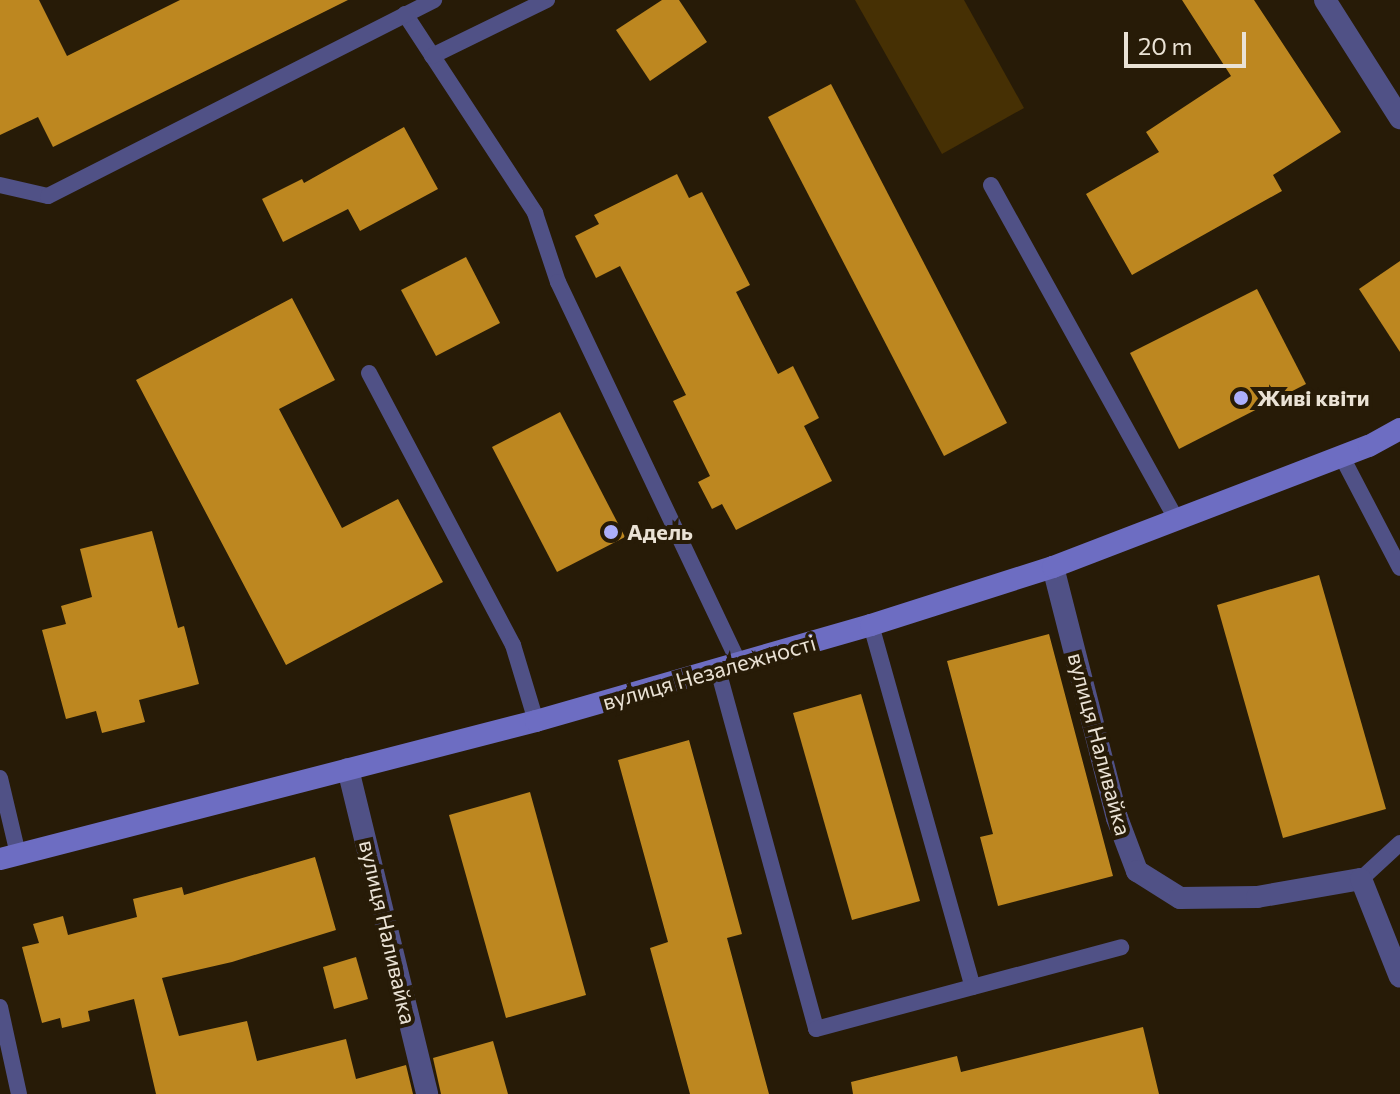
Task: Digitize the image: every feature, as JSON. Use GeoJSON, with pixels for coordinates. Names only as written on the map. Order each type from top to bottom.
{"type":"FeatureCollection","features":[{"type":"Feature","properties":{"kind":"main road","name":"вулиця Незалежності"},"geometry":{"type":"LineString","coordinates":[[9,856],[536,721],[871,625],[1053,567],[1342,457],[1400,429]]}},
{"type":"Feature","properties":{"kind":"street"},"geometry":{"type":"LineString","coordinates":[[1325,0],[1400,118]]}},
{"type":"Feature","properties":{"kind":"street","name":"вулиця Наливайка"},"geometry":{"type":"LineString","coordinates":[[1053,567],[1117,818],[1137,871],[1180,898],[1257,897],[1361,879]]}},
{"type":"Feature","properties":{"kind":"street","name":"вулиця Наливайка"},"geometry":{"type":"LineString","coordinates":[[348,769],[427,1094]]}},
{"type":"Feature","properties":{"kind":"street"},"geometry":{"type":"LineString","coordinates":[[1361,879],[1400,977]]}},
{"type":"Feature","properties":{"kind":"lane"},"geometry":{"type":"LineString","coordinates":[[0,185],[48,196],[434,0]]}},
{"type":"Feature","properties":{"kind":"lane"},"geometry":{"type":"LineString","coordinates":[[432,56],[547,0]]}},
{"type":"Feature","properties":{"kind":"lane"},"geometry":{"type":"LineString","coordinates":[[405,14],[535,213],[558,282],[729,667],[816,1029],[1121,947]]}},
{"type":"Feature","properties":{"kind":"lane"},"geometry":{"type":"LineString","coordinates":[[991,185],[1177,520]]}},
{"type":"Feature","properties":{"kind":"lane"},"geometry":{"type":"LineString","coordinates":[[369,373],[513,645],[536,721]]}},
{"type":"Feature","properties":{"kind":"lane"},"geometry":{"type":"LineString","coordinates":[[1342,457],[1400,568]]}},
{"type":"Feature","properties":{"kind":"lane"},"geometry":{"type":"LineString","coordinates":[[871,625],[973,987]]}},
{"type":"Feature","properties":{"kind":"lane"},"geometry":{"type":"LineString","coordinates":[[0,778],[9,856]]}},
{"type":"Feature","properties":{"kind":"lane"},"geometry":{"type":"LineString","coordinates":[[1361,879],[1400,843]]}},
{"type":"Feature","properties":{"kind":"lane"},"geometry":{"type":"LineString","coordinates":[[0,1007],[19,1094]]}},
{"type":"Feature","properties":{"kind":"shaded area"},"geometry":{"type":"Polygon","coordinates":[[[855,0],[964,0],[1024,108],[942,154],[855,0]]]}},
{"type":"Feature","properties":{"kind":"building"},"geometry":{"type":"Polygon","coordinates":[[[0,0],[39,0],[67,56],[180,0],[348,0],[53,147],[38,117],[0,135],[0,0]]]}},
{"type":"Feature","properties":{"kind":"building"},"geometry":{"type":"Polygon","coordinates":[[[662,0],[679,0],[707,42],[650,81],[616,30],[662,0]]]}},
{"type":"Feature","properties":{"kind":"building"},"geometry":{"type":"Polygon","coordinates":[[[1182,0],[1254,0],[1341,132],[1273,175],[1282,191],[1132,275],[1086,194],[1159,152],[1146,132],[1231,76],[1182,0]]]}},
{"type":"Feature","properties":{"kind":"building"},"geometry":{"type":"Polygon","coordinates":[[[831,84],[1007,423],[944,456],[768,117],[831,84]]]}},
{"type":"Feature","properties":{"kind":"building"},"geometry":{"type":"Polygon","coordinates":[[[404,127],[438,189],[360,231],[348,209],[283,242],[262,199],[302,179],[304,183],[404,127]]]}},
{"type":"Feature","properties":{"kind":"building"},"geometry":{"type":"Polygon","coordinates":[[[677,174],[689,198],[702,192],[750,285],[736,292],[778,374],[793,366],[819,418],[804,426],[832,481],[736,530],[722,504],[712,509],[698,482],[710,476],[673,401],[686,395],[620,266],[596,278],[575,236],[599,224],[594,215],[677,174]]]}},
{"type":"Feature","properties":{"kind":"building"},"geometry":{"type":"Polygon","coordinates":[[[466,257],[500,323],[436,356],[401,290],[466,257]]]}},
{"type":"Feature","properties":{"kind":"building"},"geometry":{"type":"Polygon","coordinates":[[[1400,261],[1400,352],[1359,289],[1400,261]]]}},
{"type":"Feature","properties":{"kind":"building"},"geometry":{"type":"Polygon","coordinates":[[[1257,289],[1306,384],[1179,449],[1130,353],[1257,289]]]}},
{"type":"Feature","properties":{"kind":"building"},"geometry":{"type":"Polygon","coordinates":[[[292,298],[335,380],[279,409],[342,528],[398,499],[443,582],[286,665],[136,380],[292,298]]]}},
{"type":"Feature","properties":{"kind":"building"},"geometry":{"type":"Polygon","coordinates":[[[560,412],[625,537],[557,572],[492,447],[560,412]]]}},
{"type":"Feature","properties":{"kind":"building"},"geometry":{"type":"Polygon","coordinates":[[[152,531],[178,628],[184,626],[199,684],[139,700],[145,722],[102,733],[96,711],[66,719],[42,630],[66,624],[61,606],[92,597],[80,549],[152,531]]]}},
{"type":"Feature","properties":{"kind":"building"},"geometry":{"type":"Polygon","coordinates":[[[1319,575],[1386,809],[1283,838],[1217,605],[1319,575]]]}},
{"type":"Feature","properties":{"kind":"building"},"geometry":{"type":"Polygon","coordinates":[[[1049,634],[1113,876],[998,906],[980,837],[993,834],[947,661],[1049,634]]]}},
{"type":"Feature","properties":{"kind":"building"},"geometry":{"type":"Polygon","coordinates":[[[861,694],[920,901],[852,920],[793,713],[861,694]]]}},
{"type":"Feature","properties":{"kind":"building"},"geometry":{"type":"Polygon","coordinates":[[[689,740],[742,934],[727,938],[769,1094],[690,1094],[650,948],[668,942],[618,760],[689,740]]]}},
{"type":"Feature","properties":{"kind":"building"},"geometry":{"type":"Polygon","coordinates":[[[530,792],[586,995],[506,1018],[449,815],[530,792]]]}},
{"type":"Feature","properties":{"kind":"building"},"geometry":{"type":"Polygon","coordinates":[[[315,857],[336,930],[232,962],[162,978],[179,1036],[247,1021],[257,1061],[346,1039],[356,1079],[406,1065],[413,1094],[156,1094],[134,999],[88,1011],[90,1021],[62,1028],[60,1018],[42,1023],[22,947],[39,943],[33,924],[63,916],[68,935],[137,917],[133,899],[182,887],[184,895],[315,857]]]}},
{"type":"Feature","properties":{"kind":"building"},"geometry":{"type":"Polygon","coordinates":[[[356,957],[368,999],[334,1009],[323,967],[356,957]]]}},
{"type":"Feature","properties":{"kind":"building"},"geometry":{"type":"Polygon","coordinates":[[[1143,1027],[1159,1094],[853,1094],[851,1082],[957,1056],[961,1072],[1143,1027]]]}},
{"type":"Feature","properties":{"kind":"building"},"geometry":{"type":"Polygon","coordinates":[[[493,1041],[508,1094],[441,1094],[433,1058],[493,1041]]]}},
{"type":"Feature","properties":{"kind":"place","name":"Живі квіти"},"geometry":{"type":"Point","coordinates":[1241,398]}},
{"type":"Feature","properties":{"kind":"place","name":"Адель"},"geometry":{"type":"Point","coordinates":[611,532]}}]}
